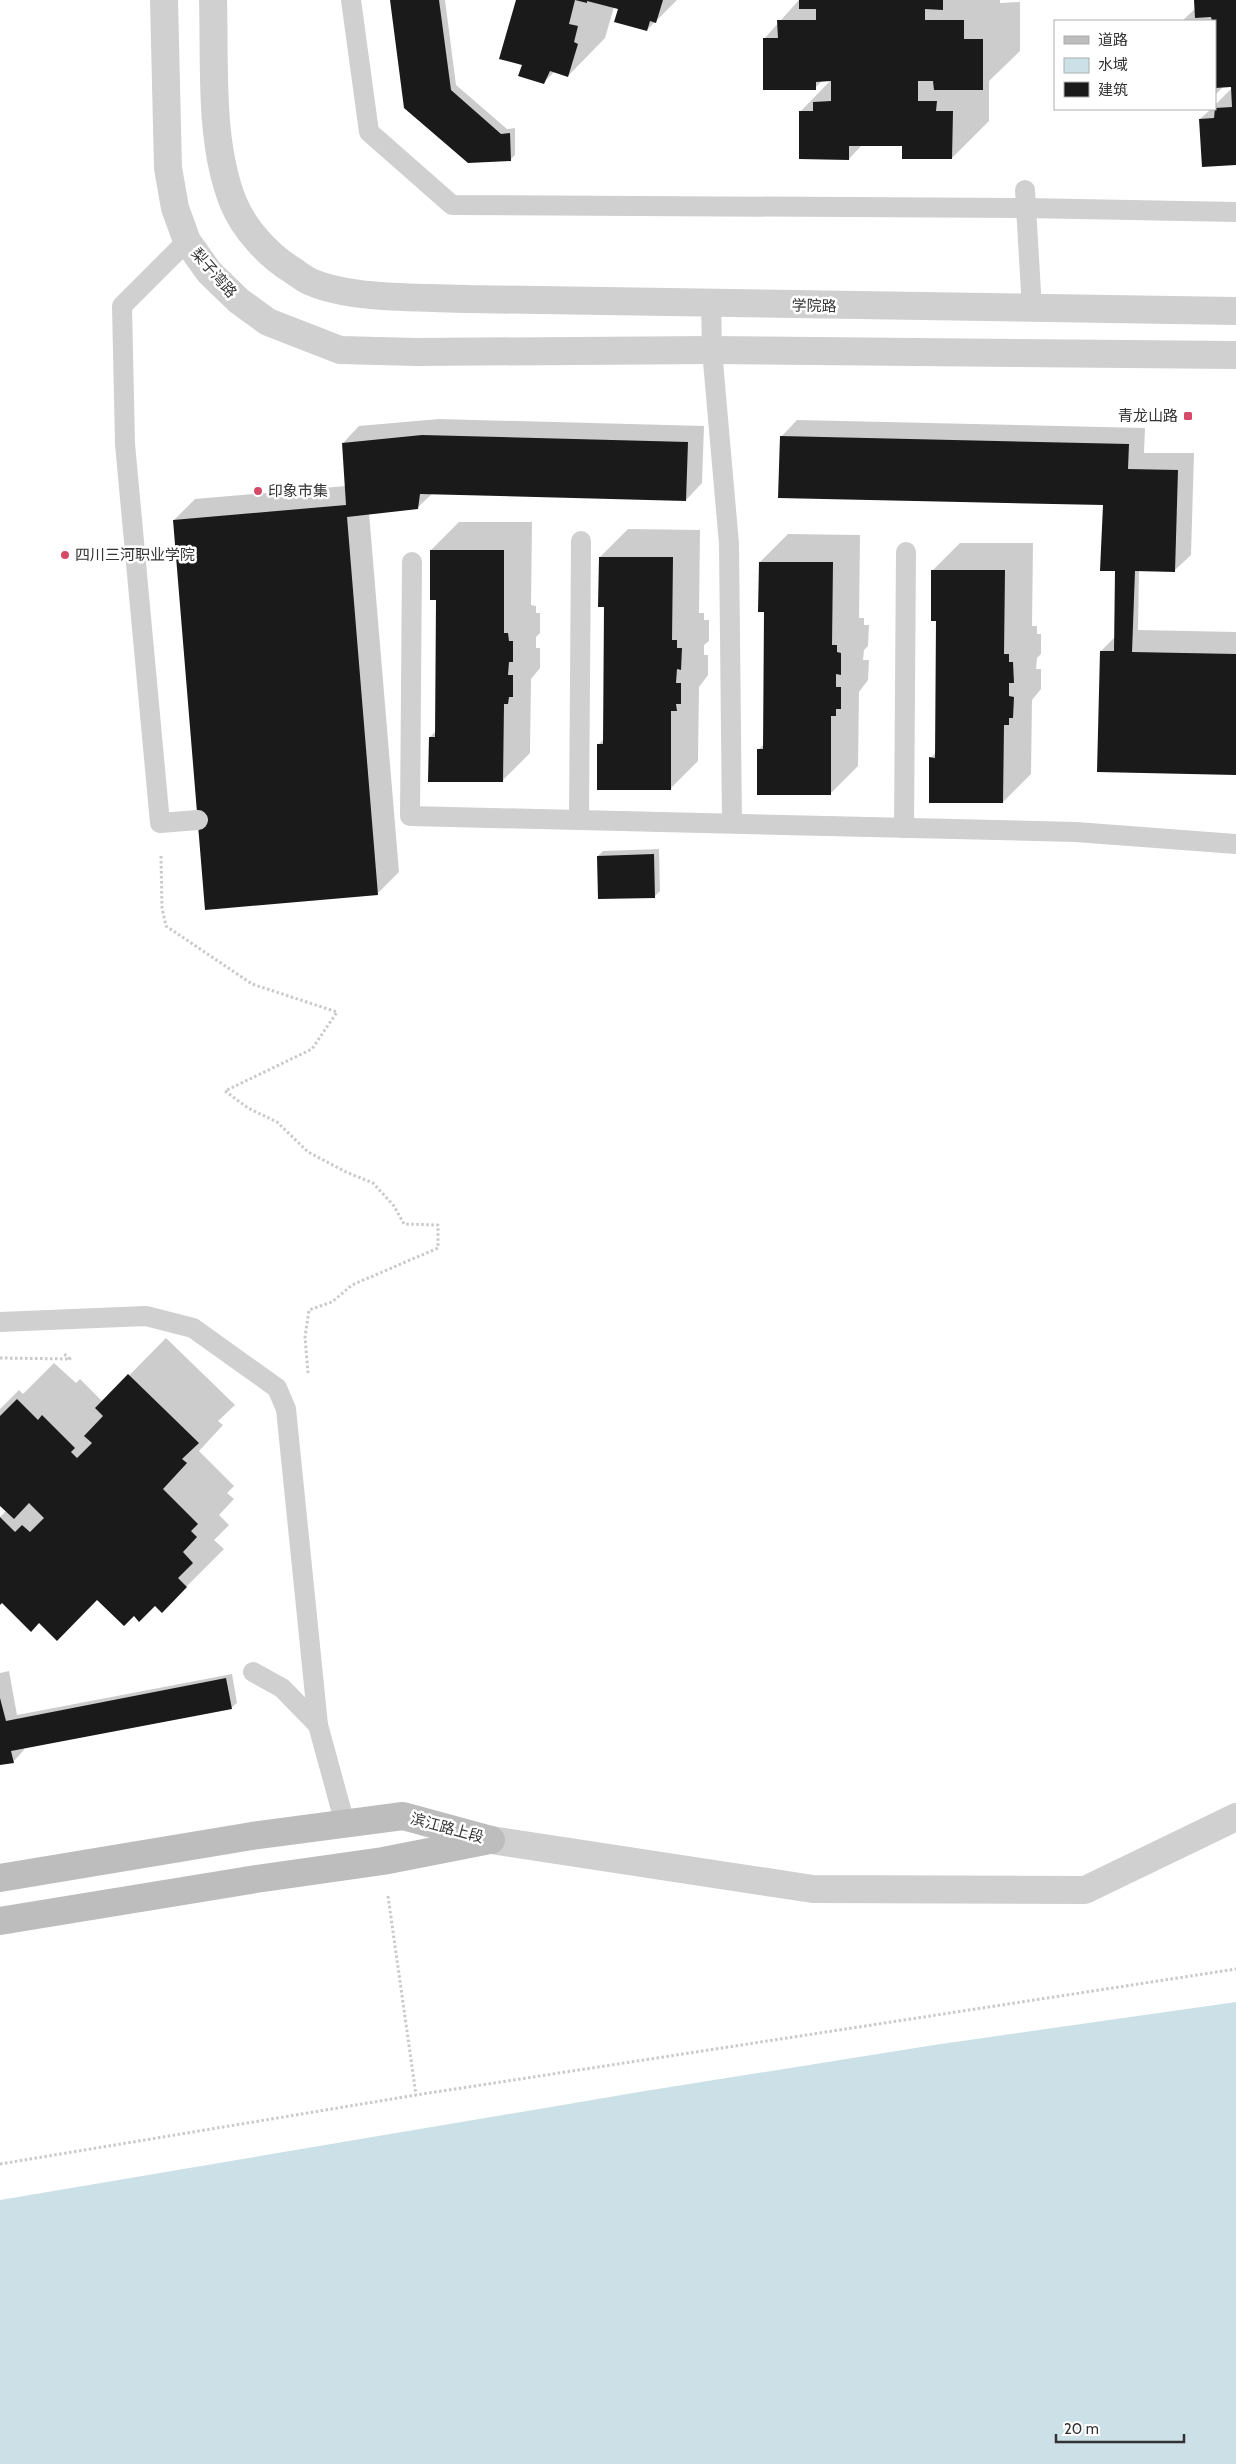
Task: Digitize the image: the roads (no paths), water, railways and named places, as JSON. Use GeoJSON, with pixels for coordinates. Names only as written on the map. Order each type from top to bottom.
{"type":"FeatureCollection","features":[{"type":"Feature","properties":{"kind":"main road","name":"滨江路上段"},"geometry":{"type":"LineString","coordinates":[[0,1878],[252,1836],[403,1816],[492,1840]]}},
{"type":"Feature","properties":{"kind":"main road","name":"滨江路上段"},"geometry":{"type":"LineString","coordinates":[[0,1921],[256,1879],[383,1861],[492,1840]]}},
{"type":"Feature","properties":{"kind":"street","name":"梨子湾路"},"geometry":{"type":"LineString","coordinates":[[164,0],[168,168],[176,208],[187,241],[209,272],[239,301],[268,322],[340,350],[416,352],[712,350]]}},
{"type":"Feature","properties":{"kind":"street","name":"学院路"},"geometry":{"type":"LineString","coordinates":[[213,0],[217,138],[233,203],[254,236],[278,261],[311,282],[347,291],[391,296],[711,304],[1236,311]]}},
{"type":"Feature","properties":{"kind":"street"},"geometry":{"type":"LineString","coordinates":[[712,350],[1236,355]]}},
{"type":"Feature","properties":{"kind":"street"},"geometry":{"type":"LineString","coordinates":[[492,1840],[813,1889],[1085,1890],[1236,1817]]}},
{"type":"Feature","properties":{"kind":"lane"},"geometry":{"type":"LineString","coordinates":[[351,0],[369,132],[452,205],[1025,199],[1236,212]]}},
{"type":"Feature","properties":{"kind":"lane"},"geometry":{"type":"LineString","coordinates":[[1025,199],[1032,309]]}},
{"type":"Feature","properties":{"kind":"lane"},"geometry":{"type":"LineString","coordinates":[[187,241],[122,306],[125,444],[160,822],[198,820]]}},
{"type":"Feature","properties":{"kind":"lane"},"geometry":{"type":"LineString","coordinates":[[711,304],[712,350],[729,544],[732,823]]}},
{"type":"Feature","properties":{"kind":"lane"},"geometry":{"type":"LineString","coordinates":[[579,820],[581,541]]}},
{"type":"Feature","properties":{"kind":"lane"},"geometry":{"type":"LineString","coordinates":[[904,828],[906,552]]}},
{"type":"Feature","properties":{"kind":"lane"},"geometry":{"type":"LineString","coordinates":[[412,562],[410,816],[1076,832],[1236,844]]}},
{"type":"Feature","properties":{"kind":"lane"},"geometry":{"type":"LineString","coordinates":[[0,1322],[146,1316],[193,1328],[278,1388],[286,1409],[318,1725],[345,1824]]}},
{"type":"Feature","properties":{"kind":"lane"},"geometry":{"type":"LineString","coordinates":[[253,1672],[282,1688],[318,1725]]}},
{"type":"Feature","properties":{"kind":"water"},"geometry":{"type":"Polygon","coordinates":[[[1236,2002],[1236,2464],[0,2464],[0,2200],[645,2091],[934,2045],[1236,2002]]]}},
{"type":"Feature","properties":{"kind":"place","name":"青龙山路"},"geometry":{"type":"Point","coordinates":[1188,416]}},
{"type":"Feature","properties":{"kind":"place","name":"印象市集"},"geometry":{"type":"Point","coordinates":[258,491]}},
{"type":"Feature","properties":{"kind":"place","name":"四川三河职业学院"},"geometry":{"type":"Point","coordinates":[65,555]}}]}
